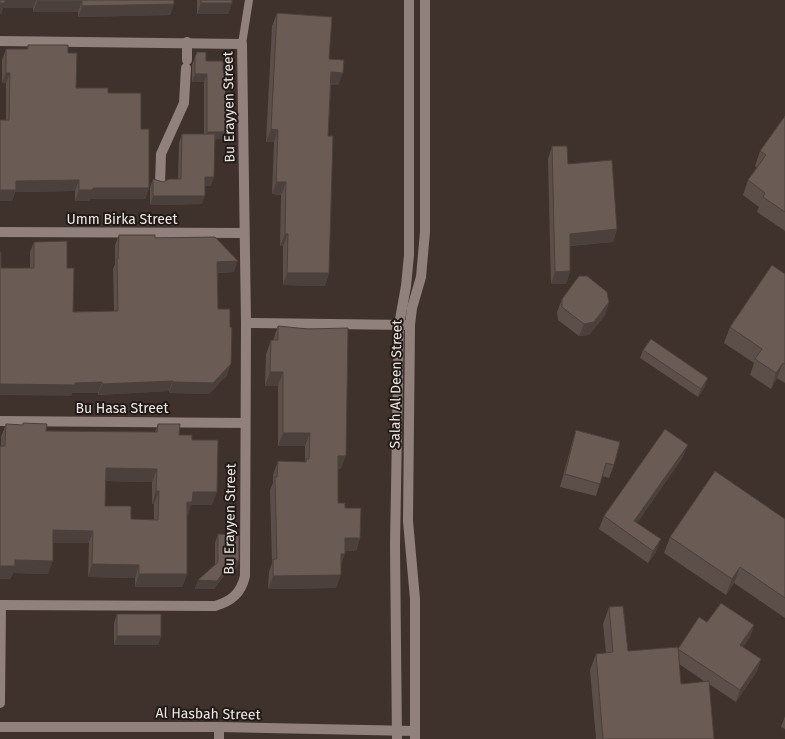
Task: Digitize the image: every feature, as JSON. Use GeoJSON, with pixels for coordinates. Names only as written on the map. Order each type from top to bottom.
{"type":"FeatureCollection","features":[{"type":"Feature","properties":{"kind":"street","name":"Salah Al Deen Street"},"geometry":{"type":"LineString","coordinates":[[397,735],[395,546],[406,286],[409,255],[409,0]]}},
{"type":"Feature","properties":{"kind":"street","name":"Salah Al Deen Street"},"geometry":{"type":"LineString","coordinates":[[415,735],[415,599],[408,521],[405,325],[421,277],[424,232],[424,0]]}},
{"type":"Feature","properties":{"kind":"street","name":"Bu Erayyen Street"},"geometry":{"type":"LineString","coordinates":[[0,41],[242,44],[246,323],[245,576],[242,587],[236,596],[226,603],[215,606],[0,605],[0,703]]}},
{"type":"Feature","properties":{"kind":"street"},"geometry":{"type":"LineString","coordinates":[[160,184],[161,154],[184,103],[188,42]]}},
{"type":"Feature","properties":{"kind":"street","name":"Umm Birka Street"},"geometry":{"type":"LineString","coordinates":[[0,232],[244,233]]}},
{"type":"Feature","properties":{"kind":"street"},"geometry":{"type":"LineString","coordinates":[[246,323],[405,325]]}},
{"type":"Feature","properties":{"kind":"street","name":"Bu Hasa Street"},"geometry":{"type":"LineString","coordinates":[[0,421],[245,423]]}},
{"type":"Feature","properties":{"kind":"street","name":"Al Hasbah Street"},"geometry":{"type":"LineString","coordinates":[[0,727],[219,728],[415,735]]}},
{"type":"Feature","properties":{"kind":"street"},"geometry":{"type":"LineString","coordinates":[[219,728],[219,739]]}},
{"type":"Feature","properties":{"kind":"lane"},"geometry":{"type":"LineString","coordinates":[[242,44],[249,0]]}},
{"type":"Feature","properties":{"kind":"building"},"geometry":{"type":"Polygon","coordinates":[[[37,0],[174,0],[174,4],[82,6],[82,1],[37,0]]]}},
{"type":"Feature","properties":{"kind":"building"},"geometry":{"type":"Polygon","coordinates":[[[201,0],[232,0],[232,3],[201,3],[201,0]]]}},
{"type":"Feature","properties":{"kind":"building"},"geometry":{"type":"Polygon","coordinates":[[[277,13],[332,17],[329,59],[344,60],[343,73],[331,72],[328,136],[333,136],[329,273],[287,273],[288,234],[285,234],[286,182],[276,182],[278,130],[271,129],[277,13]]]}},
{"type":"Feature","properties":{"kind":"building"},"geometry":{"type":"Polygon","coordinates":[[[28,45],[68,45],[68,53],[77,53],[76,88],[108,88],[108,93],[141,93],[141,129],[149,129],[149,188],[93,188],[93,190],[79,190],[79,180],[16,181],[16,190],[0,190],[0,120],[9,120],[10,73],[6,73],[6,49],[28,49],[28,45]]]}},
{"type":"Feature","properties":{"kind":"building"},"geometry":{"type":"Polygon","coordinates":[[[197,52],[206,52],[206,61],[223,61],[223,71],[226,71],[225,132],[207,132],[207,74],[195,74],[195,57],[197,52]]]}},
{"type":"Feature","properties":{"kind":"building"},"geometry":{"type":"Polygon","coordinates":[[[785,116],[785,212],[763,197],[765,193],[748,180],[766,155],[760,151],[785,116]]]}},
{"type":"Feature","properties":{"kind":"building"},"geometry":{"type":"Polygon","coordinates":[[[182,134],[215,134],[214,177],[205,177],[205,196],[153,196],[153,179],[163,182],[169,179],[181,179],[182,134]]]}},
{"type":"Feature","properties":{"kind":"building"},"geometry":{"type":"Polygon","coordinates":[[[552,146],[567,146],[568,164],[612,160],[617,229],[570,234],[570,271],[555,272],[552,146]]]}},
{"type":"Feature","properties":{"kind":"building"},"geometry":{"type":"Polygon","coordinates":[[[119,235],[155,235],[155,238],[215,237],[238,261],[217,262],[218,309],[230,309],[230,327],[232,328],[231,364],[213,383],[173,381],[102,384],[102,382],[75,383],[75,385],[0,384],[0,252],[1,268],[34,268],[34,242],[67,241],[67,268],[74,268],[73,312],[118,311],[117,259],[119,235]]]}},
{"type":"Feature","properties":{"kind":"building"},"geometry":{"type":"Polygon","coordinates":[[[772,265],[785,274],[785,364],[783,363],[776,373],[755,359],[762,349],[730,327],[772,265]]]}},
{"type":"Feature","properties":{"kind":"building"},"geometry":{"type":"Polygon","coordinates":[[[579,276],[587,276],[607,292],[609,302],[594,322],[584,324],[562,307],[562,299],[579,276]]]}},
{"type":"Feature","properties":{"kind":"building"},"geometry":{"type":"Polygon","coordinates":[[[278,326],[308,329],[348,328],[346,456],[338,456],[338,503],[345,503],[345,508],[361,508],[360,538],[345,538],[345,554],[341,554],[341,575],[273,576],[273,559],[277,559],[275,477],[277,477],[278,461],[306,462],[306,459],[309,459],[310,433],[283,433],[283,372],[270,372],[271,340],[278,340],[278,326]]]}},
{"type":"Feature","properties":{"kind":"building"},"geometry":{"type":"Polygon","coordinates":[[[651,339],[708,378],[701,389],[643,350],[651,339]]]}},
{"type":"Feature","properties":{"kind":"building"},"geometry":{"type":"Polygon","coordinates":[[[23,423],[47,424],[46,431],[157,432],[158,424],[180,424],[179,435],[192,435],[192,440],[218,440],[217,492],[193,492],[192,502],[187,502],[187,574],[139,574],[139,565],[92,564],[93,531],[53,530],[53,561],[15,560],[15,566],[0,566],[0,446],[5,446],[6,424],[23,425],[23,423]],[[106,468],[105,506],[131,506],[131,519],[158,520],[159,491],[156,491],[157,469],[106,468]]]}},
{"type":"Feature","properties":{"kind":"building"},"geometry":{"type":"Polygon","coordinates":[[[665,429],[688,445],[634,521],[661,539],[653,551],[604,516],[665,429]]]}},
{"type":"Feature","properties":{"kind":"building"},"geometry":{"type":"Polygon","coordinates":[[[576,430],[620,442],[614,465],[606,463],[600,484],[565,474],[576,430]]]}},
{"type":"Feature","properties":{"kind":"building"},"geometry":{"type":"Polygon","coordinates":[[[715,471],[785,519],[785,598],[740,567],[732,579],[670,537],[715,471]]]}},
{"type":"Feature","properties":{"kind":"building"},"geometry":{"type":"Polygon","coordinates":[[[218,534],[239,535],[239,561],[232,561],[217,581],[198,580],[218,562],[218,534]]]}},
{"type":"Feature","properties":{"kind":"building"},"geometry":{"type":"Polygon","coordinates":[[[721,603],[754,625],[740,645],[761,659],[740,690],[678,649],[699,617],[707,622],[721,603]]]}},
{"type":"Feature","properties":{"kind":"building"},"geometry":{"type":"Polygon","coordinates":[[[623,606],[628,651],[678,647],[681,684],[709,681],[714,739],[603,739],[596,654],[613,652],[609,607],[623,606]]]}},
{"type":"Feature","properties":{"kind":"building"},"geometry":{"type":"Polygon","coordinates":[[[117,614],[161,614],[161,636],[117,636],[117,614]]]}}]}
